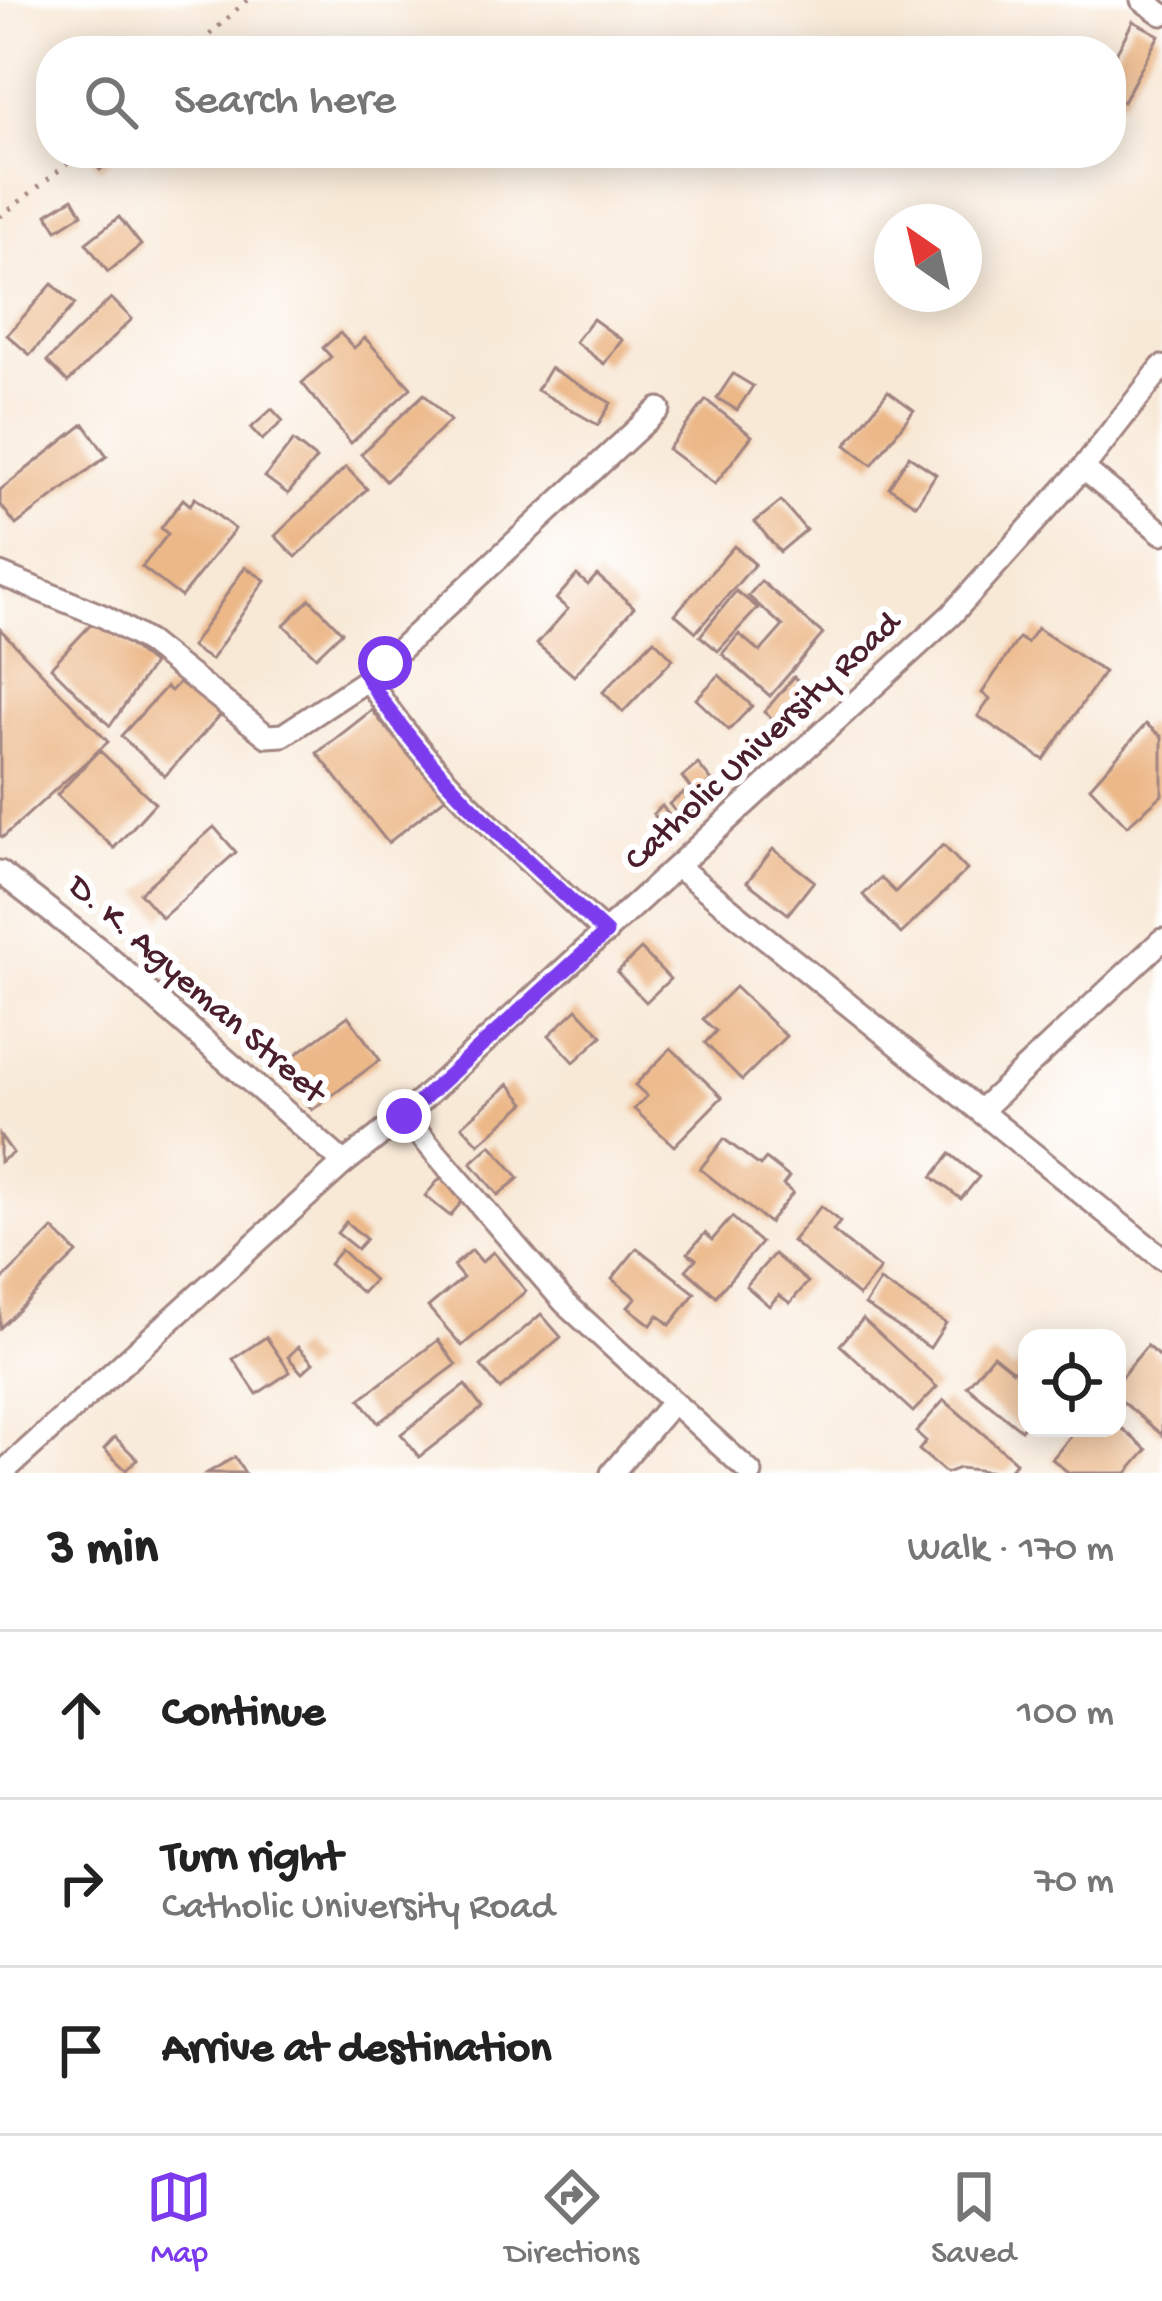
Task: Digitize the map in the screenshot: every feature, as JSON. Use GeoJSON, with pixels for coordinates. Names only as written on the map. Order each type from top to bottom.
{"type":"FeatureCollection","features":[{"type":"Feature","properties":{"kind":"street"},"geometry":{"type":"LineString","coordinates":[[1142,0],[1162,14]]}},
{"type":"Feature","properties":{"kind":"street","name":"Catholic University Road"},"geometry":{"type":"LineString","coordinates":[[2,1473],[344,1163],[404,1116],[951,615],[1083,468],[1162,367]]}},
{"type":"Feature","properties":{"kind":"street"},"geometry":{"type":"LineString","coordinates":[[0,574],[105,617],[148,642],[267,736],[283,735],[368,679],[659,409]]}},
{"type":"Feature","properties":{"kind":"street"},"geometry":{"type":"LineString","coordinates":[[1083,468],[1162,533]]}},
{"type":"Feature","properties":{"kind":"street"},"geometry":{"type":"LineString","coordinates":[[368,679],[397,725],[455,792],[606,933]]}},
{"type":"Feature","properties":{"kind":"street"},"geometry":{"type":"LineString","coordinates":[[678,868],[1162,1258]]}},
{"type":"Feature","properties":{"kind":"street","name":"D. K. Agyeman Street"},"geometry":{"type":"LineString","coordinates":[[0,872],[100,950],[344,1163]]}},
{"type":"Feature","properties":{"kind":"street"},"geometry":{"type":"LineString","coordinates":[[981,1110],[1162,940]]}},
{"type":"Feature","properties":{"kind":"street"},"geometry":{"type":"LineString","coordinates":[[404,1116],[563,1302],[751,1473]]}},
{"type":"Feature","properties":{"kind":"street"},"geometry":{"type":"LineString","coordinates":[[612,1473],[671,1404]]}},
{"type":"Feature","properties":{"kind":"path"},"geometry":{"type":"LineString","coordinates":[[208,36],[247,0]]}},
{"type":"Feature","properties":{"kind":"path"},"geometry":{"type":"LineString","coordinates":[[0,218],[62,168]]}},
{"type":"Feature","properties":{"kind":"building"},"geometry":{"type":"Polygon","coordinates":[[[1133,21],[1159,35],[1126,96],[1126,36],[1133,21]]]}},
{"type":"Feature","properties":{"kind":"building"},"geometry":{"type":"Polygon","coordinates":[[[73,198],[82,214],[57,230],[47,214],[73,198]]]}},
{"type":"Feature","properties":{"kind":"building"},"geometry":{"type":"Polygon","coordinates":[[[119,217],[141,245],[108,272],[86,243],[119,217]]]}},
{"type":"Feature","properties":{"kind":"building"},"geometry":{"type":"Polygon","coordinates":[[[52,284],[75,304],[30,355],[7,335],[52,284]]]}},
{"type":"Feature","properties":{"kind":"building"},"geometry":{"type":"Polygon","coordinates":[[[111,298],[132,319],[68,382],[47,361],[111,298]]]}},
{"type":"Feature","properties":{"kind":"building"},"geometry":{"type":"Polygon","coordinates":[[[593,319],[622,340],[604,364],[575,342],[593,319]]]}},
{"type":"Feature","properties":{"kind":"building"},"geometry":{"type":"Polygon","coordinates":[[[340,333],[354,348],[365,338],[411,388],[351,443],[302,383],[331,357],[323,348],[340,333]]]}},
{"type":"Feature","properties":{"kind":"building"},"geometry":{"type":"Polygon","coordinates":[[[550,368],[611,403],[598,425],[537,390],[550,368]]]}},
{"type":"Feature","properties":{"kind":"building"},"geometry":{"type":"Polygon","coordinates":[[[733,374],[753,386],[737,410],[717,398],[733,374]]]}},
{"type":"Feature","properties":{"kind":"building"},"geometry":{"type":"Polygon","coordinates":[[[888,391],[914,410],[872,465],[846,445],[888,391]]]}},
{"type":"Feature","properties":{"kind":"building"},"geometry":{"type":"Polygon","coordinates":[[[424,394],[450,421],[386,481],[361,454],[424,394]]]}},
{"type":"Feature","properties":{"kind":"building"},"geometry":{"type":"Polygon","coordinates":[[[706,400],[752,436],[715,484],[668,449],[706,400]]]}},
{"type":"Feature","properties":{"kind":"building"},"geometry":{"type":"Polygon","coordinates":[[[272,409],[283,421],[262,440],[251,428],[272,409]]]}},
{"type":"Feature","properties":{"kind":"building"},"geometry":{"type":"Polygon","coordinates":[[[84,424],[107,456],[16,525],[0,504],[0,490],[84,424]]]}},
{"type":"Feature","properties":{"kind":"building"},"geometry":{"type":"Polygon","coordinates":[[[293,441],[316,459],[288,494],[265,477],[293,441]]]}},
{"type":"Feature","properties":{"kind":"building"},"geometry":{"type":"Polygon","coordinates":[[[909,456],[936,474],[916,505],[889,487],[909,456]]]}},
{"type":"Feature","properties":{"kind":"building"},"geometry":{"type":"Polygon","coordinates":[[[346,467],[367,489],[296,557],[275,536],[346,467]]]}},
{"type":"Feature","properties":{"kind":"building"},"geometry":{"type":"Polygon","coordinates":[[[195,498],[235,529],[181,597],[142,567],[168,534],[161,528],[183,499],[190,505],[195,498]]]}},
{"type":"Feature","properties":{"kind":"building"},"geometry":{"type":"Polygon","coordinates":[[[781,501],[806,530],[780,552],[755,522],[781,501]]]}},
{"type":"Feature","properties":{"kind":"building"},"geometry":{"type":"Polygon","coordinates":[[[734,546],[755,564],[696,632],[675,614],[734,546]]]}},
{"type":"Feature","properties":{"kind":"building"},"geometry":{"type":"Polygon","coordinates":[[[245,567],[265,580],[211,660],[191,647],[245,567]]]}},
{"type":"Feature","properties":{"kind":"building"},"geometry":{"type":"Polygon","coordinates":[[[577,575],[588,585],[597,575],[634,607],[574,676],[537,644],[568,609],[556,599],[577,575]]]}},
{"type":"Feature","properties":{"kind":"building"},"geometry":{"type":"Polygon","coordinates":[[[761,581],[823,634],[770,696],[722,654],[739,634],[760,652],[783,626],[748,596],[761,581]]]}},
{"type":"Feature","properties":{"kind":"building"},"geometry":{"type":"Polygon","coordinates":[[[736,591],[758,608],[718,651],[700,636],[736,591]]]}},
{"type":"Feature","properties":{"kind":"building"},"geometry":{"type":"Polygon","coordinates":[[[310,599],[342,632],[316,657],[284,625],[310,599]]]}},
{"type":"Feature","properties":{"kind":"building"},"geometry":{"type":"Polygon","coordinates":[[[96,619],[153,664],[110,726],[51,667],[96,619]]]}},
{"type":"Feature","properties":{"kind":"building"},"geometry":{"type":"Polygon","coordinates":[[[1037,628],[1104,672],[1044,760],[978,716],[990,699],[982,693],[1019,638],[1027,643],[1037,628]]]}},
{"type":"Feature","properties":{"kind":"building"},"geometry":{"type":"Polygon","coordinates":[[[0,629],[108,742],[3,837],[0,836],[0,629]]]}},
{"type":"Feature","properties":{"kind":"building"},"geometry":{"type":"Polygon","coordinates":[[[654,640],[673,659],[623,712],[603,692],[654,640]]]}},
{"type":"Feature","properties":{"kind":"building"},"geometry":{"type":"Polygon","coordinates":[[[719,675],[752,706],[729,730],[696,699],[719,675]]]}},
{"type":"Feature","properties":{"kind":"building"},"geometry":{"type":"Polygon","coordinates":[[[185,676],[224,711],[165,776],[121,736],[166,687],[171,691],[185,676]]]}},
{"type":"Feature","properties":{"kind":"building"},"geometry":{"type":"Polygon","coordinates":[[[794,677],[813,694],[783,728],[764,712],[794,677]]]}},
{"type":"Feature","properties":{"kind":"building"},"geometry":{"type":"Polygon","coordinates":[[[372,710],[386,728],[393,722],[445,798],[388,843],[317,753],[372,710]]]}},
{"type":"Feature","properties":{"kind":"building"},"geometry":{"type":"Polygon","coordinates":[[[1146,724],[1162,737],[1162,795],[1127,826],[1090,787],[1146,724]]]}},
{"type":"Feature","properties":{"kind":"building"},"geometry":{"type":"Polygon","coordinates":[[[99,750],[155,803],[114,848],[57,795],[99,750]]]}},
{"type":"Feature","properties":{"kind":"building"},"geometry":{"type":"Polygon","coordinates":[[[698,764],[712,781],[696,795],[682,777],[698,764]]]}},
{"type":"Feature","properties":{"kind":"building"},"geometry":{"type":"Polygon","coordinates":[[[683,793],[696,809],[682,820],[669,804],[683,793]]]}},
{"type":"Feature","properties":{"kind":"building"},"geometry":{"type":"Polygon","coordinates":[[[662,806],[676,825],[668,831],[653,814],[662,806]]]}},
{"type":"Feature","properties":{"kind":"building"},"geometry":{"type":"Polygon","coordinates":[[[214,827],[236,852],[162,918],[140,893],[214,827]]]}},
{"type":"Feature","properties":{"kind":"building"},"geometry":{"type":"Polygon","coordinates":[[[943,845],[967,870],[901,934],[863,895],[881,878],[895,892],[943,845]]]}},
{"type":"Feature","properties":{"kind":"building"},"geometry":{"type":"Polygon","coordinates":[[[773,849],[814,881],[788,914],[747,882],[773,849]]]}},
{"type":"Feature","properties":{"kind":"building"},"geometry":{"type":"Polygon","coordinates":[[[641,949],[670,979],[646,1002],[617,972],[641,949]]]}},
{"type":"Feature","properties":{"kind":"building"},"geometry":{"type":"Polygon","coordinates":[[[735,987],[786,1036],[742,1080],[705,1043],[716,1031],[703,1019],[735,987]]]}},
{"type":"Feature","properties":{"kind":"building"},"geometry":{"type":"Polygon","coordinates":[[[577,1009],[602,1036],[574,1062],[549,1035],[577,1009]]]}},
{"type":"Feature","properties":{"kind":"building"},"geometry":{"type":"Polygon","coordinates":[[[348,1016],[380,1060],[312,1110],[280,1066],[348,1016]]]}},
{"type":"Feature","properties":{"kind":"building"},"geometry":{"type":"Polygon","coordinates":[[[671,1048],[722,1097],[674,1146],[634,1109],[647,1096],[635,1085],[671,1048]]]}},
{"type":"Feature","properties":{"kind":"building"},"geometry":{"type":"Polygon","coordinates":[[[509,1084],[525,1103],[479,1144],[462,1126],[509,1084]]]}},
{"type":"Feature","properties":{"kind":"building"},"geometry":{"type":"Polygon","coordinates":[[[0,1135],[13,1153],[0,1162],[0,1135]]]}},
{"type":"Feature","properties":{"kind":"building"},"geometry":{"type":"Polygon","coordinates":[[[724,1139],[760,1166],[766,1159],[789,1177],[783,1185],[793,1193],[769,1223],[700,1169],[724,1139]]]}},
{"type":"Feature","properties":{"kind":"building"},"geometry":{"type":"Polygon","coordinates":[[[491,1145],[519,1178],[498,1195],[471,1163],[491,1145]]]}},
{"type":"Feature","properties":{"kind":"building"},"geometry":{"type":"Polygon","coordinates":[[[950,1154],[979,1177],[961,1199],[932,1177],[950,1154]]]}},
{"type":"Feature","properties":{"kind":"building"},"geometry":{"type":"Polygon","coordinates":[[[440,1178],[465,1198],[450,1216],[425,1196],[440,1178]]]}},
{"type":"Feature","properties":{"kind":"building"},"geometry":{"type":"Polygon","coordinates":[[[821,1206],[840,1222],[833,1231],[880,1269],[859,1296],[792,1241],[821,1206]]]}},
{"type":"Feature","properties":{"kind":"building"},"geometry":{"type":"Polygon","coordinates":[[[732,1217],[761,1243],[716,1296],[686,1270],[696,1259],[688,1253],[705,1233],[712,1240],[732,1217]]]}},
{"type":"Feature","properties":{"kind":"building"},"geometry":{"type":"Polygon","coordinates":[[[346,1222],[366,1239],[357,1249],[337,1233],[346,1222]]]}},
{"type":"Feature","properties":{"kind":"building"},"geometry":{"type":"Polygon","coordinates":[[[53,1229],[77,1253],[0,1328],[0,1282],[53,1229]]]}},
{"type":"Feature","properties":{"kind":"building"},"geometry":{"type":"Polygon","coordinates":[[[637,1248],[695,1293],[670,1325],[658,1315],[651,1325],[628,1307],[636,1298],[612,1279],[637,1248]]]}},
{"type":"Feature","properties":{"kind":"building"},"geometry":{"type":"Polygon","coordinates":[[[341,1250],[374,1280],[362,1293],[329,1264],[341,1250]]]}},
{"type":"Feature","properties":{"kind":"building"},"geometry":{"type":"Polygon","coordinates":[[[472,1250],[482,1262],[493,1252],[526,1291],[462,1346],[428,1307],[463,1278],[453,1266],[472,1250]]]}},
{"type":"Feature","properties":{"kind":"building"},"geometry":{"type":"Polygon","coordinates":[[[774,1254],[808,1282],[790,1303],[779,1295],[769,1306],[746,1286],[774,1254]]]}},
{"type":"Feature","properties":{"kind":"building"},"geometry":{"type":"Polygon","coordinates":[[[880,1281],[946,1323],[930,1348],[865,1305],[880,1281]]]}},
{"type":"Feature","properties":{"kind":"building"},"geometry":{"type":"Polygon","coordinates":[[[541,1314],[561,1337],[500,1389],[481,1366],[541,1314]]]}},
{"type":"Feature","properties":{"kind":"building"},"geometry":{"type":"Polygon","coordinates":[[[863,1319],[937,1387],[913,1412],[840,1345],[863,1319]]]}},
{"type":"Feature","properties":{"kind":"building"},"geometry":{"type":"Polygon","coordinates":[[[266,1337],[290,1372],[257,1394],[233,1359],[266,1337]]]}},
{"type":"Feature","properties":{"kind":"building"},"geometry":{"type":"Polygon","coordinates":[[[438,1340],[456,1365],[378,1423],[360,1399],[438,1340]]]}},
{"type":"Feature","properties":{"kind":"building"},"geometry":{"type":"Polygon","coordinates":[[[1147,1346],[1162,1359],[1162,1435],[1126,1405],[1126,1371],[1147,1346]]]}},
{"type":"Feature","properties":{"kind":"building"},"geometry":{"type":"Polygon","coordinates":[[[298,1347],[313,1363],[302,1373],[288,1357],[298,1347]]]}},
{"type":"Feature","properties":{"kind":"building"},"geometry":{"type":"Polygon","coordinates":[[[993,1355],[1013,1371],[1018,1365],[1018,1428],[967,1386],[993,1355]]]}},
{"type":"Feature","properties":{"kind":"building"},"geometry":{"type":"Polygon","coordinates":[[[465,1385],[482,1408],[419,1457],[401,1434],[465,1385]]]}},
{"type":"Feature","properties":{"kind":"building"},"geometry":{"type":"Polygon","coordinates":[[[944,1400],[1016,1462],[1007,1473],[959,1468],[946,1473],[919,1450],[926,1441],[916,1432],[944,1400]]]}},
{"type":"Feature","properties":{"kind":"building"},"geometry":{"type":"Polygon","coordinates":[[[1126,1432],[1147,1450],[1127,1473],[1069,1473],[1052,1459],[1070,1437],[1126,1437],[1126,1432]]]}},
{"type":"Feature","properties":{"kind":"building"},"geometry":{"type":"Polygon","coordinates":[[[115,1437],[137,1459],[126,1470],[104,1449],[115,1437]]]}},
{"type":"Feature","properties":{"kind":"building"},"geometry":{"type":"Polygon","coordinates":[[[235,1457],[245,1473],[207,1473],[235,1457]]]}},
{"type":"Feature","properties":{"kind":"route"},"geometry":{"type":"LineString","coordinates":[[385,663],[368,679],[397,725],[455,792],[606,933],[404,1116]]}}]}
